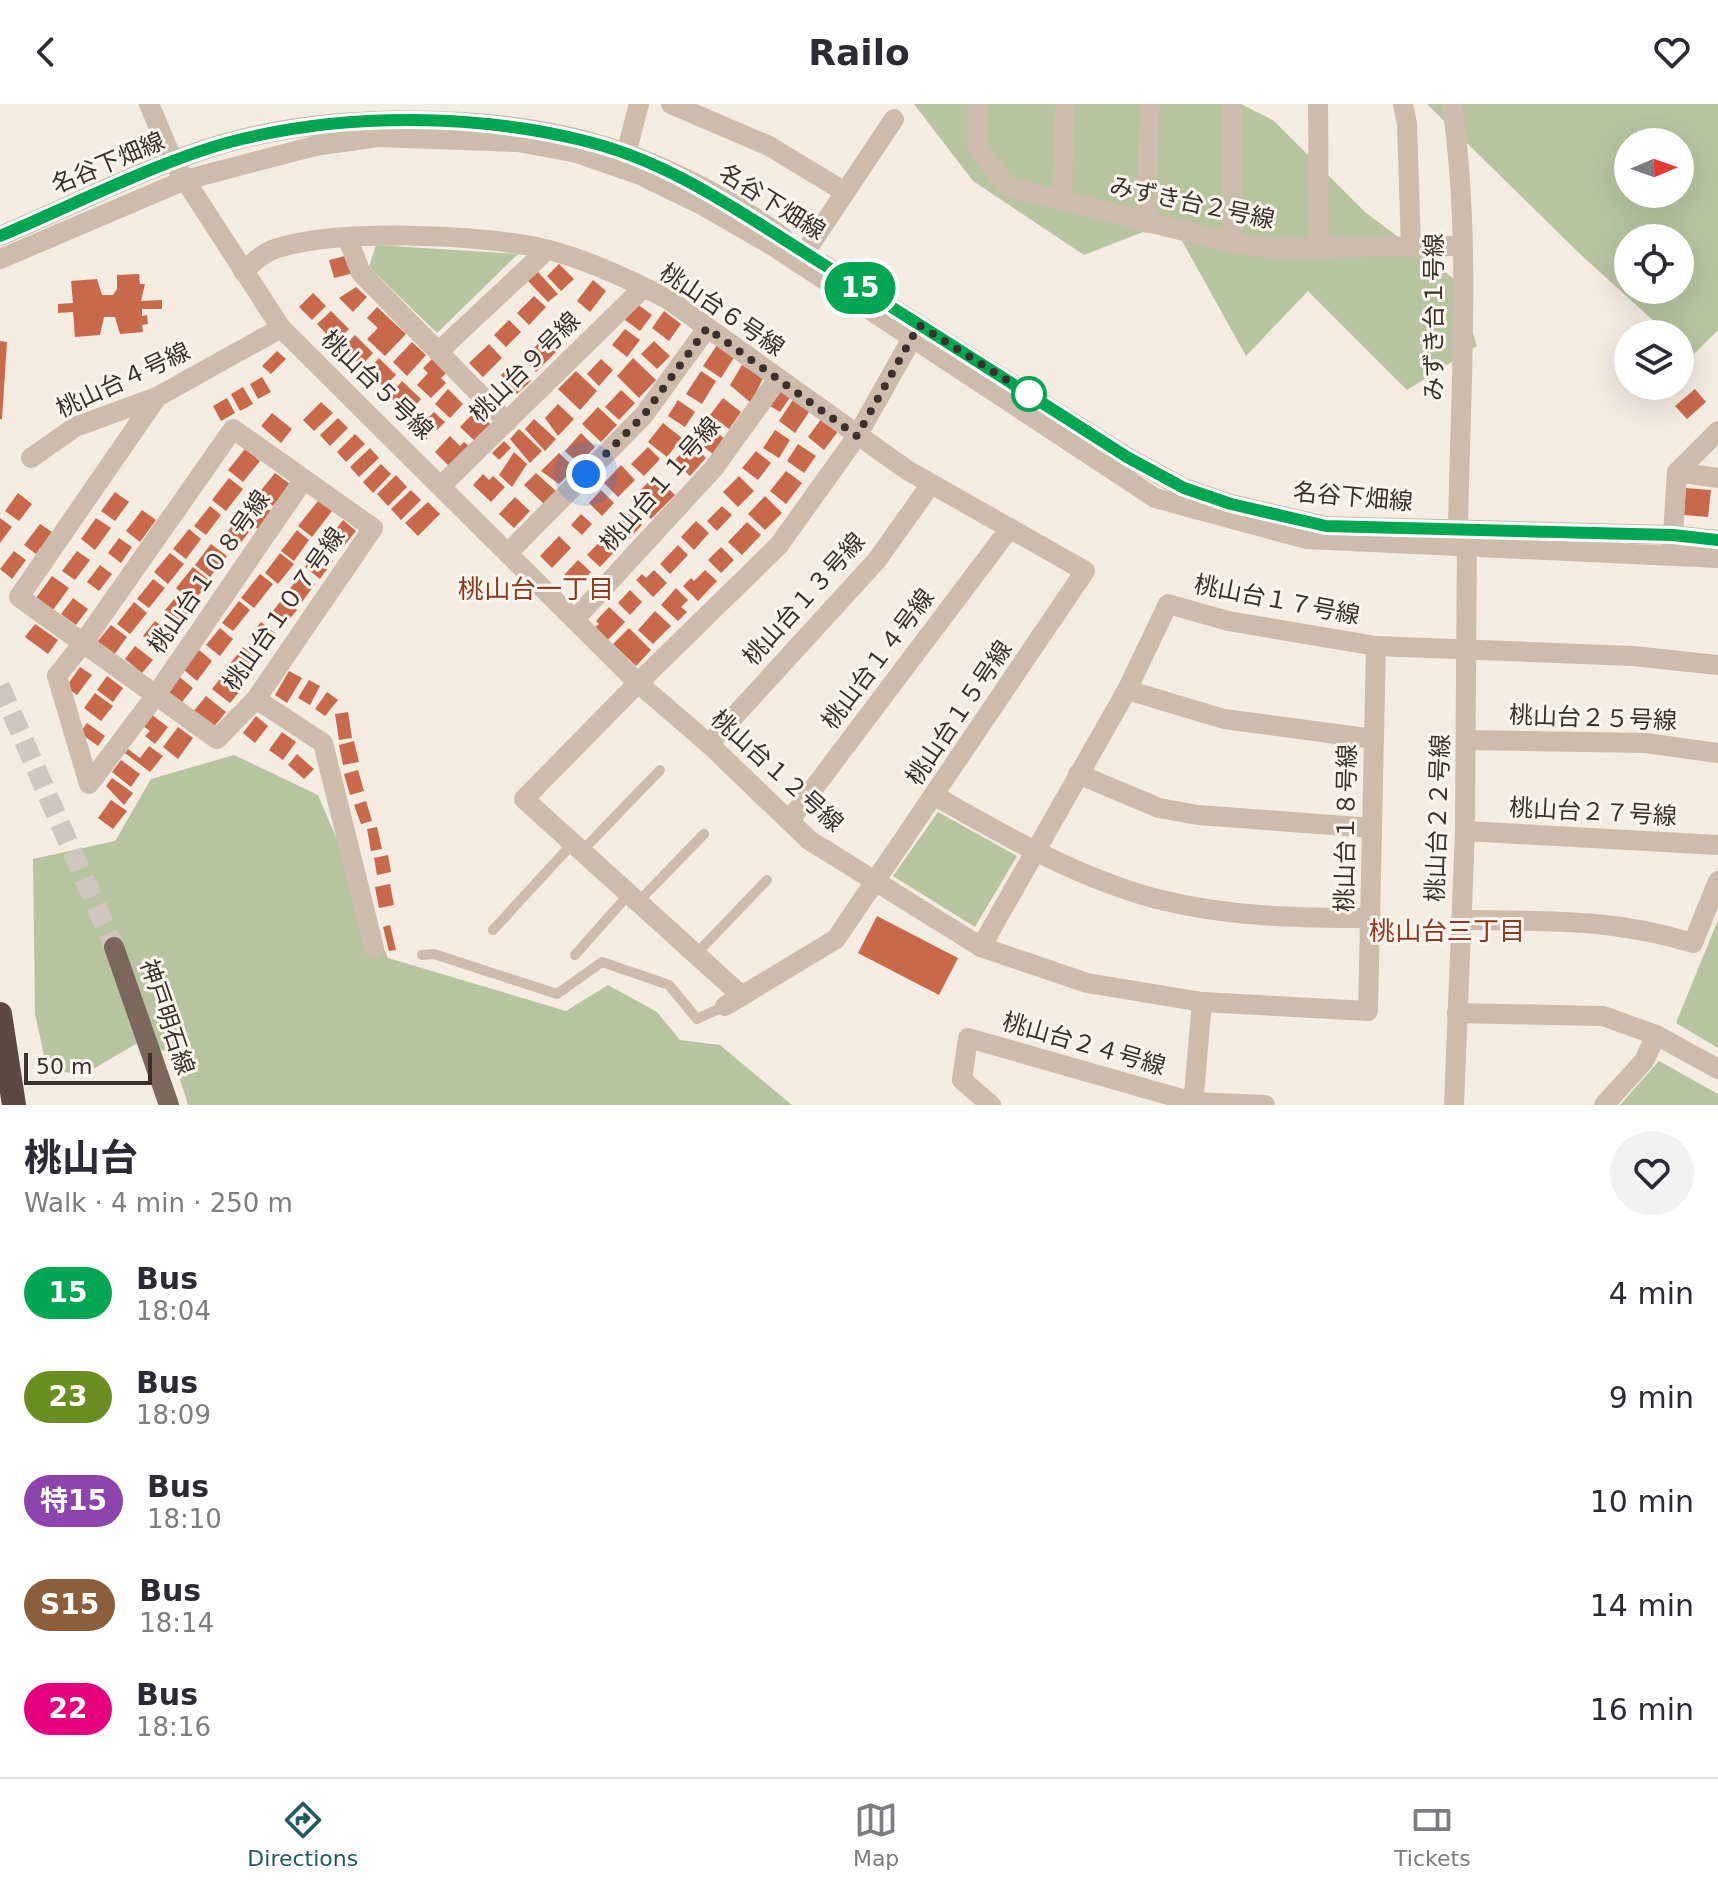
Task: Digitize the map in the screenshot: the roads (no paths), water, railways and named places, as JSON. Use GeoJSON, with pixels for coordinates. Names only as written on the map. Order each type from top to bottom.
{"type":"FeatureCollection","features":[{"type":"Feature","properties":{"kind":"highway"},"geometry":{"type":"LineString","coordinates":[[0,1014],[14,1105]]}},
{"type":"Feature","properties":{"kind":"main road","name":"神戸明石線"},"geometry":{"type":"LineString","coordinates":[[114,947],[169,1105]]}},
{"type":"Feature","properties":{"kind":"street"},"geometry":{"type":"LineString","coordinates":[[152,109],[172,104]]}},
{"type":"Feature","properties":{"kind":"street"},"geometry":{"type":"LineString","coordinates":[[624,162],[639,104]]}},
{"type":"Feature","properties":{"kind":"street"},"geometry":{"type":"LineString","coordinates":[[671,104],[769,146],[845,192]]}},
{"type":"Feature","properties":{"kind":"street","name":"みずき台２号線"},"geometry":{"type":"LineString","coordinates":[[977,104],[977,147],[1008,187],[1232,243],[1270,248],[1461,246]]}},
{"type":"Feature","properties":{"kind":"street"},"geometry":{"type":"LineString","coordinates":[[1062,201],[1065,104]]}},
{"type":"Feature","properties":{"kind":"street"},"geometry":{"type":"LineString","coordinates":[[1147,223],[1149,104]]}},
{"type":"Feature","properties":{"kind":"street"},"geometry":{"type":"LineString","coordinates":[[1232,104],[1232,243]]}},
{"type":"Feature","properties":{"kind":"street"},"geometry":{"type":"LineString","coordinates":[[1318,104],[1319,248]]}},
{"type":"Feature","properties":{"kind":"street"},"geometry":{"type":"LineString","coordinates":[[1403,104],[1407,124],[1411,247]]}},
{"type":"Feature","properties":{"kind":"street","name":"みずき台１号線"},"geometry":{"type":"LineString","coordinates":[[1452,104],[1458,150],[1461,246],[1464,537]]}},
{"type":"Feature","properties":{"kind":"street","name":"桃山台５号線"},"geometry":{"type":"LineString","coordinates":[[152,109],[179,171],[281,328],[575,619]]}},
{"type":"Feature","properties":{"kind":"street"},"geometry":{"type":"LineString","coordinates":[[802,258],[894,119]]}},
{"type":"Feature","properties":{"kind":"street","name":"名谷下畑線"},"geometry":{"type":"LineString","coordinates":[[0,259],[240,139],[334,126],[417,121],[494,125],[582,140],[624,162],[712,194],[915,332],[1127,457],[1184,488],[1231,504],[1326,526],[1464,537],[1672,544],[1718,540]]}},
{"type":"Feature","properties":{"kind":"street","name":"名谷下畑線"},"geometry":{"type":"LineString","coordinates":[[0,236],[179,171]]}},
{"type":"Feature","properties":{"kind":"street","name":"桃山台６号線"},"geometry":{"type":"LineString","coordinates":[[243,271],[269,251],[348,239],[432,236],[547,250],[644,287],[931,484],[1085,571]]}},
{"type":"Feature","properties":{"kind":"street"},"geometry":{"type":"LineString","coordinates":[[348,239],[361,273],[507,422]]}},
{"type":"Feature","properties":{"kind":"street"},"geometry":{"type":"LineString","coordinates":[[438,352],[547,250]]}},
{"type":"Feature","properties":{"kind":"street","name":"桃山台９号線"},"geometry":{"type":"LineString","coordinates":[[442,485],[644,287]]}},
{"type":"Feature","properties":{"kind":"street","name":"桃山台４号線"},"geometry":{"type":"LineString","coordinates":[[31,458],[75,427],[157,397],[281,328]]}},
{"type":"Feature","properties":{"kind":"street"},"geometry":{"type":"LineString","coordinates":[[509,552],[644,415],[707,328]]}},
{"type":"Feature","properties":{"kind":"street"},"geometry":{"type":"LineString","coordinates":[[734,1001],[696,954],[524,799],[779,545],[857,436],[915,332]]}},
{"type":"Feature","properties":{"kind":"street","name":"桃山台１１号線"},"geometry":{"type":"LineString","coordinates":[[575,619],[714,468],[778,379]]}},
{"type":"Feature","properties":{"kind":"street","name":"桃山台１０７号線"},"geometry":{"type":"LineString","coordinates":[[83,643],[233,429],[373,528],[256,699],[217,739],[156,695],[83,643],[19,597],[157,397]]}},
{"type":"Feature","properties":{"kind":"street"},"geometry":{"type":"LineString","coordinates":[[1672,544],[1677,472],[1718,431]]}},
{"type":"Feature","properties":{"kind":"street"},"geometry":{"type":"LineString","coordinates":[[1677,472],[1718,478]]}},
{"type":"Feature","properties":{"kind":"street","name":"桃山台１０８号線"},"geometry":{"type":"LineString","coordinates":[[83,643],[57,676],[89,784],[156,695],[304,479]]}},
{"type":"Feature","properties":{"kind":"street","name":"桃山台１３号線"},"geometry":{"type":"LineString","coordinates":[[709,744],[877,560],[931,484]]}},
{"type":"Feature","properties":{"kind":"street","name":"桃山台１４号線"},"geometry":{"type":"LineString","coordinates":[[789,821],[1010,528]]}},
{"type":"Feature","properties":{"kind":"street","name":"桃山台２２号線"},"geometry":{"type":"LineString","coordinates":[[1454,1105],[1465,831],[1468,648],[1464,537]]}},
{"type":"Feature","properties":{"kind":"street","name":"名谷下畑線"},"geometry":{"type":"LineString","coordinates":[[1672,544],[1718,558]]}},
{"type":"Feature","properties":{"kind":"street","name":"桃山台１５号線"},"geometry":{"type":"LineString","coordinates":[[734,1001],[836,939],[1085,571]]}},
{"type":"Feature","properties":{"kind":"street","name":"桃山台１７号線"},"geometry":{"type":"LineString","coordinates":[[981,947],[1127,690],[1168,604],[1228,621],[1376,646],[1633,656],[1718,665]]}},
{"type":"Feature","properties":{"kind":"street","name":"桃山台１２号線"},"geometry":{"type":"LineString","coordinates":[[575,619],[638,683],[709,744],[809,840],[981,947],[1087,983],[1202,1002],[1368,1011]]}},
{"type":"Feature","properties":{"kind":"street","name":"桃山台１８号線"},"geometry":{"type":"LineString","coordinates":[[1368,1011],[1376,646]]}},
{"type":"Feature","properties":{"kind":"street"},"geometry":{"type":"LineString","coordinates":[[1127,690],[1224,719],[1374,739]]}},
{"type":"Feature","properties":{"kind":"street"},"geometry":{"type":"LineString","coordinates":[[256,699],[323,743],[374,948]]}},
{"type":"Feature","properties":{"kind":"street","name":"桃山台２５号線"},"geometry":{"type":"LineString","coordinates":[[1466,740],[1646,743],[1718,753]]}},
{"type":"Feature","properties":{"kind":"street"},"geometry":{"type":"LineString","coordinates":[[1078,774],[1159,808],[1198,815],[1372,828]]}},
{"type":"Feature","properties":{"kind":"street"},"geometry":{"type":"LineString","coordinates":[[935,796],[1034,852],[1156,899],[1274,918],[1371,918]]}},
{"type":"Feature","properties":{"kind":"street","name":"桃山台２７号線"},"geometry":{"type":"LineString","coordinates":[[1465,831],[1718,845]]}},
{"type":"Feature","properties":{"kind":"street"},"geometry":{"type":"LineString","coordinates":[[1461,920],[1592,921],[1641,928],[1693,943],[1718,881]]}},
{"type":"Feature","properties":{"kind":"street"},"geometry":{"type":"LineString","coordinates":[[1193,1103],[1202,1002]]}},
{"type":"Feature","properties":{"kind":"street"},"geometry":{"type":"LineString","coordinates":[[1457,1013],[1603,1016],[1656,1035],[1718,1069]]}},
{"type":"Feature","properties":{"kind":"street"},"geometry":{"type":"LineString","coordinates":[[1604,1105],[1644,1061],[1656,1035]]}},
{"type":"Feature","properties":{"kind":"street","name":"桃山台２４号線"},"geometry":{"type":"LineString","coordinates":[[991,1105],[962,1080],[968,1038],[1193,1103],[1265,1105]]}},
{"type":"Feature","properties":{"kind":"lane"},"geometry":{"type":"LineString","coordinates":[[493,930],[660,770]]}},
{"type":"Feature","properties":{"kind":"lane"},"geometry":{"type":"LineString","coordinates":[[575,955],[704,834]]}},
{"type":"Feature","properties":{"kind":"lane"},"geometry":{"type":"LineString","coordinates":[[696,954],[767,880]]}},
{"type":"Feature","properties":{"kind":"lane"},"geometry":{"type":"LineString","coordinates":[[422,955],[434,954],[557,994],[602,962],[669,985],[697,1019],[734,1001]]}},
{"type":"Feature","properties":{"kind":"tunnel"},"geometry":{"type":"LineString","coordinates":[[0,686],[114,947]]}},
{"type":"Feature","properties":{"kind":"district","name":"桃山台一丁目"},"geometry":{"type":"Point","coordinates":[536,589]}},
{"type":"Feature","properties":{"kind":"district","name":"桃山台三丁目"},"geometry":{"type":"Point","coordinates":[1447,931]}}]}
